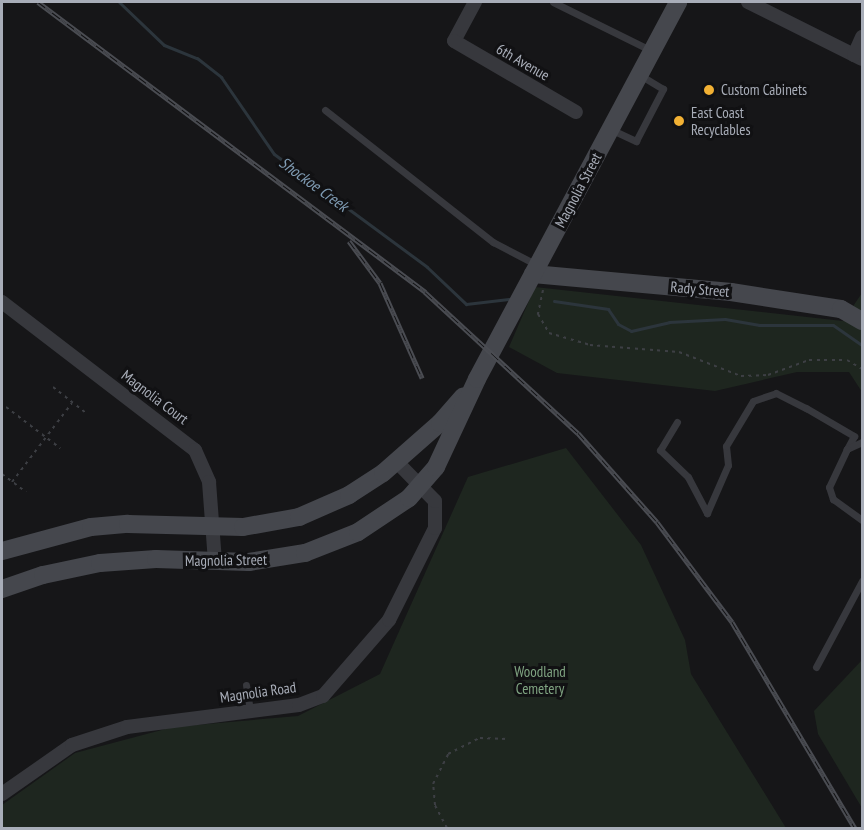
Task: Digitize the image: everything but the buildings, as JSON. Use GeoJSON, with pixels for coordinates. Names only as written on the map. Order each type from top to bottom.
{"type":"FeatureCollection","features":[{"type":"Feature","properties":{"kind":"main road","name":"Magnolia Street"},"geometry":{"type":"LineString","coordinates":[[2,589],[52,572],[100,563],[137,559],[215,562],[269,560],[323,547],[375,523],[422,486],[436,467],[477,379],[539,272],[610,129],[678,2]]}},
{"type":"Feature","properties":{"kind":"main road","name":"Rady Street"},"geometry":{"type":"LineString","coordinates":[[539,272],[731,292],[841,309],[862,321]]}},
{"type":"Feature","properties":{"kind":"main road","name":"Magnolia Street"},"geometry":{"type":"LineString","coordinates":[[2,550],[52,535],[109,525],[213,527],[262,525],[315,511],[350,495],[397,462],[451,412],[477,379]]}},
{"type":"Feature","properties":{"kind":"street","name":"6th Avenue"},"geometry":{"type":"LineString","coordinates":[[475,2],[454,41],[576,112]]}},
{"type":"Feature","properties":{"kind":"street"},"geometry":{"type":"LineString","coordinates":[[748,2],[858,57],[862,37]]}},
{"type":"Feature","properties":{"kind":"street","name":"Magnolia Court"},"geometry":{"type":"LineString","coordinates":[[2,302],[195,450],[210,482],[215,562]]}},
{"type":"Feature","properties":{"kind":"street","name":"Magnolia Road"},"geometry":{"type":"LineString","coordinates":[[2,794],[72,745],[127,727],[298,705],[323,696],[389,620],[435,528],[436,507],[422,486],[397,462]]}},
{"type":"Feature","properties":{"kind":"lane"},"geometry":{"type":"LineString","coordinates":[[553,2],[652,51]]}},
{"type":"Feature","properties":{"kind":"lane"},"geometry":{"type":"LineString","coordinates":[[610,129],[636,141],[663,89],[639,75]]}},
{"type":"Feature","properties":{"kind":"lane"},"geometry":{"type":"LineString","coordinates":[[325,110],[493,242],[539,272]]}},
{"type":"Feature","properties":{"kind":"lane"},"geometry":{"type":"LineString","coordinates":[[677,422],[660,450],[688,477],[707,513],[728,465],[726,446],[753,401],[776,393],[806,408],[854,436],[829,487],[833,499],[862,520]]}},
{"type":"Feature","properties":{"kind":"lane"},"geometry":{"type":"LineString","coordinates":[[847,449],[862,442]]}},
{"type":"Feature","properties":{"kind":"lane"},"geometry":{"type":"LineString","coordinates":[[816,667],[862,581]]}},
{"type":"Feature","properties":{"kind":"lane"},"geometry":{"type":"LineString","coordinates":[[246,685],[250,710]]}},
{"type":"Feature","properties":{"kind":"path"},"geometry":{"type":"LineString","coordinates":[[539,272],[538,314],[549,333],[590,345],[679,352],[741,376],[768,375],[809,360],[847,360],[862,369]]}},
{"type":"Feature","properties":{"kind":"path"},"geometry":{"type":"LineString","coordinates":[[53,387],[86,413]]}},
{"type":"Feature","properties":{"kind":"path"},"geometry":{"type":"LineString","coordinates":[[12,482],[72,403]]}},
{"type":"Feature","properties":{"kind":"path"},"geometry":{"type":"LineString","coordinates":[[6,407],[60,448]]}},
{"type":"Feature","properties":{"kind":"path"},"geometry":{"type":"LineString","coordinates":[[2,474],[26,492]]}},
{"type":"Feature","properties":{"kind":"path"},"geometry":{"type":"LineString","coordinates":[[447,828],[435,805],[433,784],[448,754],[480,738],[508,739]]}},
{"type":"Feature","properties":{"kind":"green space"},"geometry":{"type":"Polygon","coordinates":[[[535,287],[843,321],[862,293],[862,392],[849,372],[797,372],[715,391],[557,373],[509,347],[535,287]]]}},
{"type":"Feature","properties":{"kind":"green space","name":"Woodland Cemetery"},"geometry":{"type":"Polygon","coordinates":[[[566,448],[641,545],[685,640],[691,674],[786,828],[2,828],[2,805],[75,753],[173,727],[298,716],[380,674],[468,477],[566,448]]]}},
{"type":"Feature","properties":{"kind":"green space"},"geometry":{"type":"Polygon","coordinates":[[[862,660],[862,808],[818,734],[814,711],[862,660]]]}},
{"type":"Feature","properties":{"kind":"waterway","name":"Shockoe Creek"},"geometry":{"type":"LineString","coordinates":[[119,2],[164,45],[197,58],[221,77],[274,154],[427,267],[466,304],[509,299]]}},
{"type":"Feature","properties":{"kind":"waterway","name":"Shockoe Creek"},"geometry":{"type":"LineString","coordinates":[[554,301],[608,309],[618,324],[631,331],[669,322],[725,319],[759,325],[833,325],[862,345]]}},
{"type":"Feature","properties":{"kind":"railway"},"geometry":{"type":"LineString","coordinates":[[38,2],[425,292],[578,433],[657,522],[732,622],[855,828]]}},
{"type":"Feature","properties":{"kind":"railway"},"geometry":{"type":"LineString","coordinates":[[349,241],[380,283],[422,378]]}},
{"type":"Feature","properties":{"kind":"place","name":"Custom Cabinets"},"geometry":{"type":"Point","coordinates":[709,90]}},
{"type":"Feature","properties":{"kind":"place","name":"East Coast Recyclables"},"geometry":{"type":"Point","coordinates":[679,121]}}]}
